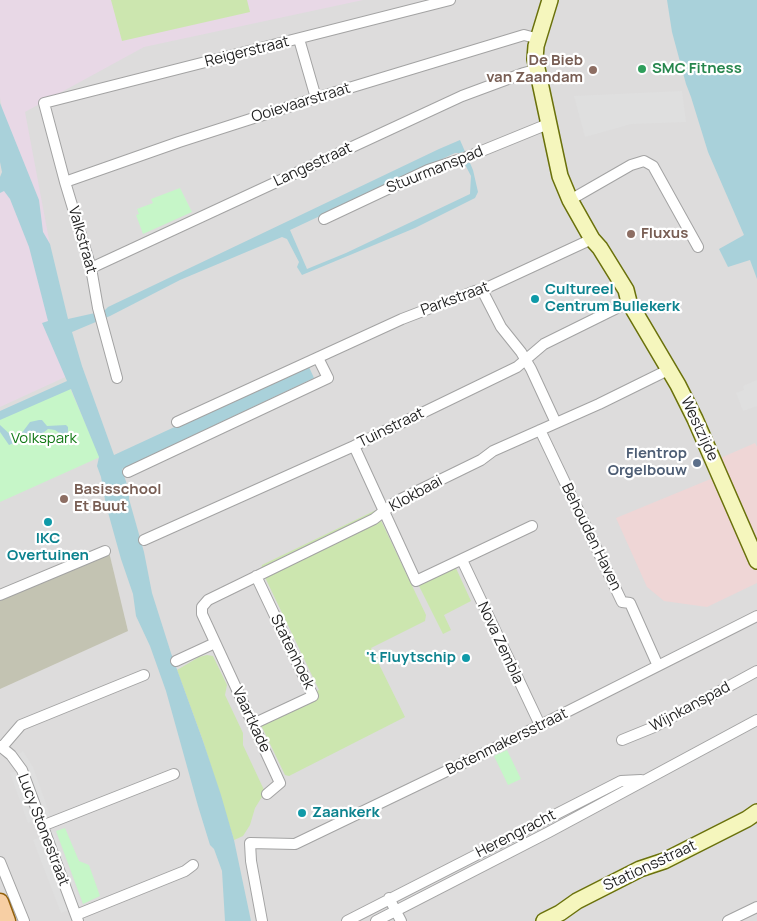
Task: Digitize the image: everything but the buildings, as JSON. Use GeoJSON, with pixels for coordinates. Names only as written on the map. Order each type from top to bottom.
{"type":"FeatureCollection","features":[{"type":"Feature","properties":{"kind":"main road"},"geometry":{"type":"LineString","coordinates":[[0,902],[8,921]]}},
{"type":"Feature","properties":{"kind":"street","name":"Reigerstraat"},"geometry":{"type":"LineString","coordinates":[[44,102],[450,0]]}},
{"type":"Feature","properties":{"kind":"street","name":"Westzijde"},"geometry":{"type":"LineString","coordinates":[[550,0],[539,39],[542,53],[538,69],[560,176],[570,200],[592,240],[600,248],[626,290],[629,302],[695,419],[757,561]]}},
{"type":"Feature","properties":{"kind":"street","name":"Ooievaarstraat"},"geometry":{"type":"LineString","coordinates":[[65,182],[179,142],[316,98],[524,35],[539,39]]}},
{"type":"Feature","properties":{"kind":"street"},"geometry":{"type":"LineString","coordinates":[[299,39],[316,98]]}},
{"type":"Feature","properties":{"kind":"street","name":"Langestraat"},"geometry":{"type":"LineString","coordinates":[[91,268],[462,96],[538,69]]}},
{"type":"Feature","properties":{"kind":"street","name":"Valkstraat"},"geometry":{"type":"LineString","coordinates":[[44,102],[65,182],[91,268],[98,308],[117,378]]}},
{"type":"Feature","properties":{"kind":"street","name":"Stuurmanspad"},"geometry":{"type":"LineString","coordinates":[[324,218],[428,170],[465,158],[548,124]]}},
{"type":"Feature","properties":{"kind":"street"},"geometry":{"type":"LineString","coordinates":[[570,200],[631,165],[644,161],[653,166],[698,247]]}},
{"type":"Feature","properties":{"kind":"street","name":"Parkstraat"},"geometry":{"type":"LineString","coordinates":[[177,422],[402,319],[482,290],[592,240]]}},
{"type":"Feature","properties":{"kind":"street"},"geometry":{"type":"LineString","coordinates":[[482,290],[501,327],[526,360],[556,423]]}},
{"type":"Feature","properties":{"kind":"street","name":"Tuinstraat"},"geometry":{"type":"LineString","coordinates":[[144,540],[354,446],[517,366],[544,344],[629,302]]}},
{"type":"Feature","properties":{"kind":"street"},"geometry":{"type":"LineString","coordinates":[[128,472],[328,378],[318,358]]}},
{"type":"Feature","properties":{"kind":"street","name":"Klokbaai"},"geometry":{"type":"LineString","coordinates":[[215,643],[202,614],[202,607],[208,600],[374,519],[397,501],[481,460],[493,451],[668,370]]}},
{"type":"Feature","properties":{"kind":"street","name":"Behouden Haven"},"geometry":{"type":"LineString","coordinates":[[540,430],[622,602],[630,603],[658,666]]}},
{"type":"Feature","properties":{"kind":"street"},"geometry":{"type":"LineString","coordinates":[[354,446],[382,512],[416,581],[532,526]]}},
{"type":"Feature","properties":{"kind":"street"},"geometry":{"type":"LineString","coordinates":[[0,595],[105,551]]}},
{"type":"Feature","properties":{"kind":"street","name":"Nova Zembla"},"geometry":{"type":"LineString","coordinates":[[462,560],[540,725]]}},
{"type":"Feature","properties":{"kind":"street","name":"Statenhoek"},"geometry":{"type":"LineString","coordinates":[[253,724],[313,696],[256,576]]}},
{"type":"Feature","properties":{"kind":"street","name":"Botenmakersstraat"},"geometry":{"type":"LineString","coordinates":[[262,921],[251,861],[250,842],[295,844],[540,725],[757,616]]}},
{"type":"Feature","properties":{"kind":"street"},"geometry":{"type":"LineString","coordinates":[[176,661],[215,643]]}},
{"type":"Feature","properties":{"kind":"street","name":"Vaartkade"},"geometry":{"type":"LineString","coordinates":[[215,643],[280,784],[268,794]]}},
{"type":"Feature","properties":{"kind":"street","name":"Wijnkanspad"},"geometry":{"type":"LineString","coordinates":[[622,740],[654,727],[757,670]]}},
{"type":"Feature","properties":{"kind":"street"},"geometry":{"type":"LineString","coordinates":[[1,746],[21,725],[144,676]]}},
{"type":"Feature","properties":{"kind":"street","name":"Herengracht"},"geometry":{"type":"LineString","coordinates":[[376,921],[398,916],[757,720]]}},
{"type":"Feature","properties":{"kind":"street","name":"Lucy Stonestraat"},"geometry":{"type":"LineString","coordinates":[[1,746],[22,770],[77,918]]}},
{"type":"Feature","properties":{"kind":"street"},"geometry":{"type":"LineString","coordinates":[[42,826],[174,774]]}},
{"type":"Feature","properties":{"kind":"street","name":"Herengracht"},"geometry":{"type":"LineString","coordinates":[[347,921],[621,780],[645,780]]}},
{"type":"Feature","properties":{"kind":"street","name":"Stationsstraat"},"geometry":{"type":"LineString","coordinates":[[544,921],[560,914],[577,901],[640,869],[664,861],[748,819],[757,812]]}},
{"type":"Feature","properties":{"kind":"street"},"geometry":{"type":"LineString","coordinates":[[0,862],[24,921]]}},
{"type":"Feature","properties":{"kind":"street"},"geometry":{"type":"LineString","coordinates":[[77,918],[185,872],[193,865]]}},
{"type":"Feature","properties":{"kind":"street"},"geometry":{"type":"LineString","coordinates":[[389,898],[398,916]]}},
{"type":"Feature","properties":{"kind":"street"},"geometry":{"type":"LineString","coordinates":[[728,921],[757,907]]}},
{"type":"Feature","properties":{"kind":"shaded area"},"geometry":{"type":"Polygon","coordinates":[[[0,0],[757,0],[757,921],[0,921],[0,0]]]}},
{"type":"Feature","properties":{"kind":"shaded area"},"geometry":{"type":"Polygon","coordinates":[[[0,0],[363,0],[144,47],[25,112],[74,373],[0,407],[0,192],[16,185],[0,97],[0,0]]]}},
{"type":"Feature","properties":{"kind":"shaded area"},"geometry":{"type":"Polygon","coordinates":[[[682,91],[686,122],[631,124],[585,137],[574,96],[682,91]]]}},
{"type":"Feature","properties":{"kind":"shaded area"},"geometry":{"type":"Polygon","coordinates":[[[757,380],[757,406],[743,411],[736,393],[744,390],[743,386],[757,380]]]}},
{"type":"Feature","properties":{"kind":"shaded area"},"geometry":{"type":"Polygon","coordinates":[[[755,443],[757,447],[757,583],[707,607],[664,601],[647,587],[616,518],[713,478],[709,463],[755,443]]]}},
{"type":"Feature","properties":{"kind":"shaded area"},"geometry":{"type":"Polygon","coordinates":[[[109,552],[128,631],[0,689],[0,598],[109,552]]]}},
{"type":"Feature","properties":{"kind":"shaded area"},"geometry":{"type":"Polygon","coordinates":[[[23,751],[33,767],[50,815],[28,823],[10,773],[24,768],[17,755],[23,751]]]}},
{"type":"Feature","properties":{"kind":"shaded area"},"geometry":{"type":"Polygon","coordinates":[[[54,832],[82,905],[61,913],[33,840],[54,832]]]}},
{"type":"Feature","properties":{"kind":"green space"},"geometry":{"type":"Polygon","coordinates":[[[111,0],[247,0],[250,12],[122,41],[111,0]]]}},
{"type":"Feature","properties":{"kind":"green space"},"geometry":{"type":"Polygon","coordinates":[[[180,188],[192,212],[143,234],[136,215],[139,214],[137,209],[153,203],[151,199],[180,188]]]}},
{"type":"Feature","properties":{"kind":"green space","name":"Volkspark"},"geometry":{"type":"Polygon","coordinates":[[[69,386],[100,457],[0,502],[0,416],[69,386]]]}},
{"type":"Feature","properties":{"kind":"green space"},"geometry":{"type":"Polygon","coordinates":[[[376,510],[426,615],[425,621],[371,648],[405,717],[289,776],[285,775],[259,721],[260,717],[319,690],[261,569],[262,565],[376,510]]]}},
{"type":"Feature","properties":{"kind":"green space"},"geometry":{"type":"Polygon","coordinates":[[[455,566],[471,601],[444,615],[451,630],[443,634],[418,584],[455,566]]]}},
{"type":"Feature","properties":{"kind":"green space"},"geometry":{"type":"Polygon","coordinates":[[[213,656],[227,685],[225,695],[243,733],[243,745],[265,792],[255,808],[250,825],[243,836],[234,840],[203,741],[177,670],[199,657],[213,656]]]}},
{"type":"Feature","properties":{"kind":"green space"},"geometry":{"type":"Polygon","coordinates":[[[507,750],[521,779],[508,785],[494,756],[507,750]]]}},
{"type":"Feature","properties":{"kind":"green space"},"geometry":{"type":"Polygon","coordinates":[[[65,828],[79,861],[89,865],[100,896],[83,904],[56,831],[65,828]]]}},
{"type":"Feature","properties":{"kind":"water"},"geometry":{"type":"Polygon","coordinates":[[[667,0],[757,0],[757,279],[750,260],[728,267],[719,249],[744,235],[708,152],[686,84],[672,32],[667,0]]]}},
{"type":"Feature","properties":{"kind":"water"},"geometry":{"type":"Polygon","coordinates":[[[0,103],[39,200],[43,232],[50,244],[68,319],[104,311],[108,307],[460,140],[473,170],[478,192],[475,198],[415,228],[302,275],[297,267],[299,262],[287,239],[282,237],[180,280],[110,316],[72,332],[82,366],[114,455],[302,368],[309,367],[314,378],[122,469],[144,552],[152,593],[221,795],[234,840],[251,921],[225,921],[222,871],[214,849],[210,845],[166,691],[150,646],[136,616],[133,594],[106,505],[97,466],[99,457],[71,389],[0,420],[0,411],[67,381],[42,323],[48,321],[29,247],[10,199],[4,191],[0,193],[0,177],[2,172],[0,162],[0,103]],[[455,153],[290,230],[307,269],[346,253],[470,194],[471,176],[459,153],[455,153]]]}},
{"type":"Feature","properties":{"kind":"water"},"geometry":{"type":"Polygon","coordinates":[[[42,420],[47,426],[66,425],[68,432],[66,435],[48,429],[38,437],[33,439],[26,438],[9,445],[0,432],[0,425],[15,439],[30,422],[42,420]]]}},
{"type":"Feature","properties":{"kind":"place","name":"SMC Fitness"},"geometry":{"type":"Point","coordinates":[642,69]}},
{"type":"Feature","properties":{"kind":"place","name":"De Bieb van Zaandam"},"geometry":{"type":"Point","coordinates":[593,70]}},
{"type":"Feature","properties":{"kind":"place","name":"Fluxus"},"geometry":{"type":"Point","coordinates":[631,234]}},
{"type":"Feature","properties":{"kind":"place","name":"Cultureel Centrum Bullekerk"},"geometry":{"type":"Point","coordinates":[535,299]}},
{"type":"Feature","properties":{"kind":"place","name":"Flentrop Orgelbouw"},"geometry":{"type":"Point","coordinates":[697,463]}},
{"type":"Feature","properties":{"kind":"place","name":"Basisschool Et Buut"},"geometry":{"type":"Point","coordinates":[64,499]}},
{"type":"Feature","properties":{"kind":"place","name":"IKC Overtuinen"},"geometry":{"type":"Point","coordinates":[48,522]}},
{"type":"Feature","properties":{"kind":"place","name":"'t Fluytschip"},"geometry":{"type":"Point","coordinates":[466,658]}},
{"type":"Feature","properties":{"kind":"place","name":"Zaankerk"},"geometry":{"type":"Point","coordinates":[302,813]}}]}
